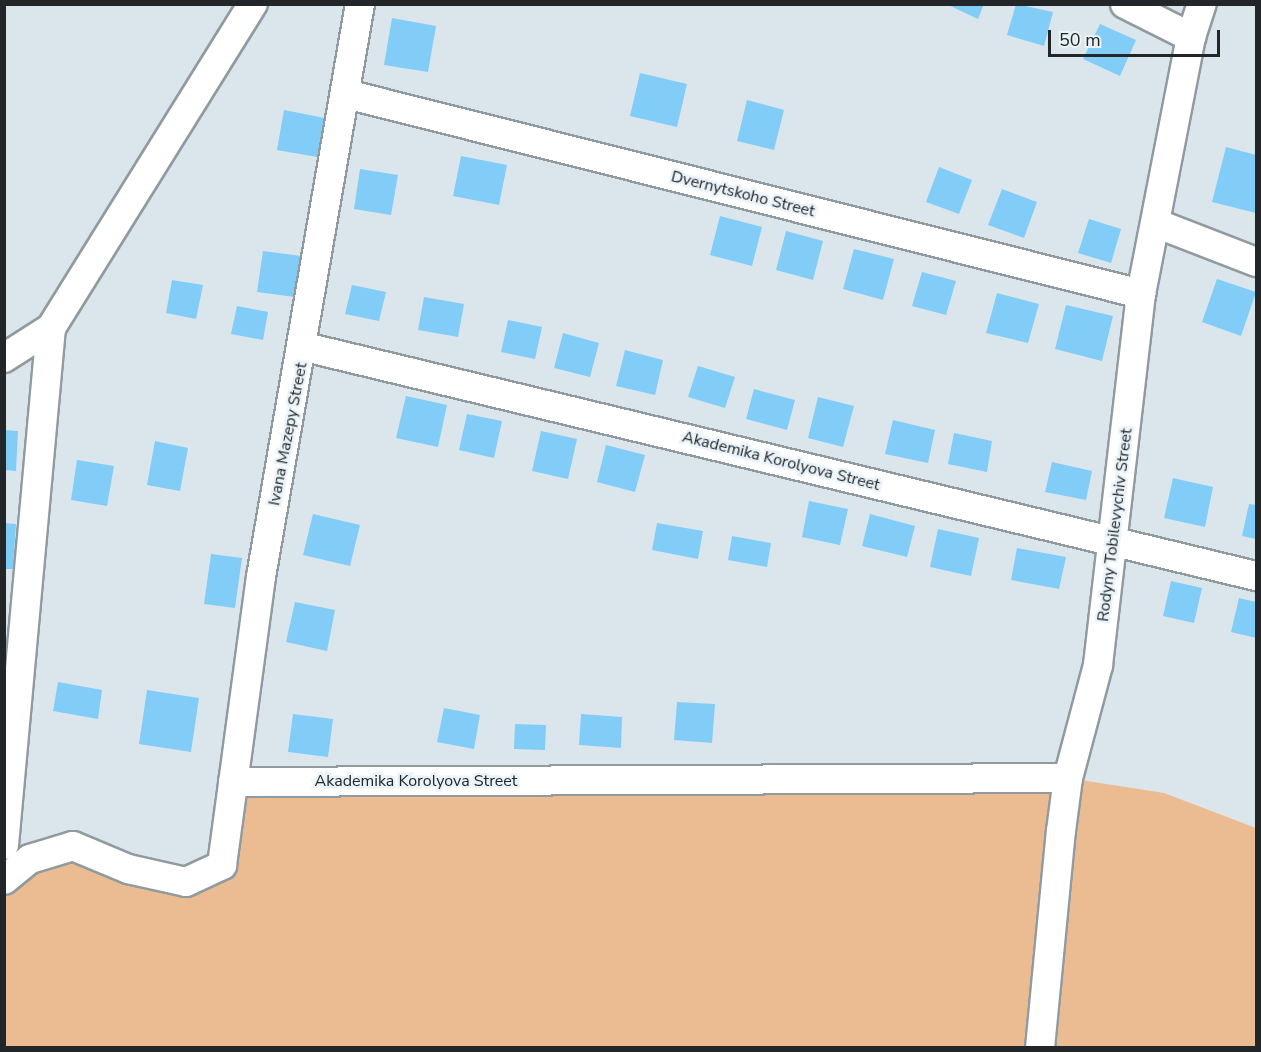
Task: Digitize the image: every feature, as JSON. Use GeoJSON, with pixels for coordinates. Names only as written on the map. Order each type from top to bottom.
{"type":"FeatureCollection","features":[{"type":"Feature","properties":{"kind":"street"},"geometry":{"type":"LineString","coordinates":[[4,358],[51,328],[253,4]]}},
{"type":"Feature","properties":{"kind":"street","name":"Ivana Mazepy Street"},"geometry":{"type":"LineString","coordinates":[[4,880],[30,859],[73,846],[128,869],[186,882],[222,865],[261,577],[305,347],[360,4]]}},
{"type":"Feature","properties":{"kind":"street"},"geometry":{"type":"LineString","coordinates":[[1125,4],[1191,37]]}},
{"type":"Feature","properties":{"kind":"street","name":"Rodyny Tobilevychiv Street"},"geometry":{"type":"LineString","coordinates":[[1040,1047],[1068,778],[1098,665],[1141,294],[1158,224],[1191,37],[1202,4]]}},
{"type":"Feature","properties":{"kind":"street","name":"Dvernytskoho Street"},"geometry":{"type":"LineString","coordinates":[[346,94],[1141,294]]}},
{"type":"Feature","properties":{"kind":"street"},"geometry":{"type":"LineString","coordinates":[[1158,224],[1257,262]]}},
{"type":"Feature","properties":{"kind":"street"},"geometry":{"type":"LineString","coordinates":[[4,844],[5,808],[51,328]]}},
{"type":"Feature","properties":{"kind":"street","name":"Akademika Korolyova Street"},"geometry":{"type":"LineString","coordinates":[[305,347],[1257,576]]}},
{"type":"Feature","properties":{"kind":"street","name":"Akademika Korolyova Street"},"geometry":{"type":"LineString","coordinates":[[233,782],[1068,778]]}},
{"type":"Feature","properties":{"kind":"shaded area"},"geometry":{"type":"Polygon","coordinates":[[[1068,778],[1164,793],[1256,828],[1256,1047],[5,1048],[5,880],[73,846],[186,882],[222,865],[233,782],[1068,778]]]}},
{"type":"Feature","properties":{"kind":"building"},"geometry":{"type":"Polygon","coordinates":[[[946,4],[984,4],[978,19],[946,4]]]}},
{"type":"Feature","properties":{"kind":"building"},"geometry":{"type":"Polygon","coordinates":[[[1016,4],[1053,12],[1044,46],[1007,35],[1016,4]]]}},
{"type":"Feature","properties":{"kind":"building"},"geometry":{"type":"Polygon","coordinates":[[[392,18],[436,26],[428,72],[384,65],[392,18]]]}},
{"type":"Feature","properties":{"kind":"building"},"geometry":{"type":"Polygon","coordinates":[[[1100,24],[1136,40],[1120,76],[1083,59],[1100,24]]]}},
{"type":"Feature","properties":{"kind":"building"},"geometry":{"type":"Polygon","coordinates":[[[640,73],[687,84],[677,127],[630,116],[640,73]]]}},
{"type":"Feature","properties":{"kind":"building"},"geometry":{"type":"Polygon","coordinates":[[[747,100],[784,110],[774,150],[737,141],[747,100]]]}},
{"type":"Feature","properties":{"kind":"building"},"geometry":{"type":"Polygon","coordinates":[[[284,110],[330,119],[323,158],[277,150],[284,110]]]}},
{"type":"Feature","properties":{"kind":"building"},"geometry":{"type":"Polygon","coordinates":[[[1226,147],[1256,155],[1256,213],[1212,202],[1226,147]]]}},
{"type":"Feature","properties":{"kind":"building"},"geometry":{"type":"Polygon","coordinates":[[[461,156],[507,165],[499,205],[453,196],[461,156]]]}},
{"type":"Feature","properties":{"kind":"building"},"geometry":{"type":"Polygon","coordinates":[[[939,167],[972,180],[959,214],[926,202],[939,167]]]}},
{"type":"Feature","properties":{"kind":"building"},"geometry":{"type":"Polygon","coordinates":[[[360,169],[398,175],[391,215],[354,209],[360,169]]]}},
{"type":"Feature","properties":{"kind":"building"},"geometry":{"type":"Polygon","coordinates":[[[1002,189],[1037,202],[1024,238],[988,225],[1002,189]]]}},
{"type":"Feature","properties":{"kind":"building"},"geometry":{"type":"Polygon","coordinates":[[[720,216],[762,227],[752,266],[710,255],[720,216]]]}},
{"type":"Feature","properties":{"kind":"building"},"geometry":{"type":"Polygon","coordinates":[[[1089,219],[1121,229],[1111,263],[1078,253],[1089,219]]]}},
{"type":"Feature","properties":{"kind":"building"},"geometry":{"type":"Polygon","coordinates":[[[786,231],[823,241],[813,280],[776,270],[786,231]]]}},
{"type":"Feature","properties":{"kind":"building"},"geometry":{"type":"Polygon","coordinates":[[[854,249],[894,259],[883,300],[843,289],[854,249]]]}},
{"type":"Feature","properties":{"kind":"building"},"geometry":{"type":"Polygon","coordinates":[[[263,251],[301,256],[295,297],[257,292],[263,251]]]}},
{"type":"Feature","properties":{"kind":"building"},"geometry":{"type":"Polygon","coordinates":[[[922,272],[956,281],[946,315],[912,306],[922,272]]]}},
{"type":"Feature","properties":{"kind":"building"},"geometry":{"type":"Polygon","coordinates":[[[1217,279],[1256,292],[1241,336],[1202,322],[1217,279]]]}},
{"type":"Feature","properties":{"kind":"building"},"geometry":{"type":"Polygon","coordinates":[[[172,280],[203,285],[196,319],[166,313],[172,280]]]}},
{"type":"Feature","properties":{"kind":"building"},"geometry":{"type":"Polygon","coordinates":[[[352,285],[386,292],[379,321],[345,314],[352,285]]]}},
{"type":"Feature","properties":{"kind":"building"},"geometry":{"type":"Polygon","coordinates":[[[997,293],[1039,304],[1028,343],[986,333],[997,293]]]}},
{"type":"Feature","properties":{"kind":"building"},"geometry":{"type":"Polygon","coordinates":[[[424,297],[464,304],[458,337],[418,330],[424,297]]]}},
{"type":"Feature","properties":{"kind":"building"},"geometry":{"type":"Polygon","coordinates":[[[1066,305],[1113,316],[1102,361],[1055,349],[1066,305]]]}},
{"type":"Feature","properties":{"kind":"building"},"geometry":{"type":"Polygon","coordinates":[[[237,306],[268,312],[263,340],[231,334],[237,306]]]}},
{"type":"Feature","properties":{"kind":"building"},"geometry":{"type":"Polygon","coordinates":[[[508,320],[542,327],[535,359],[501,352],[508,320]]]}},
{"type":"Feature","properties":{"kind":"building"},"geometry":{"type":"Polygon","coordinates":[[[563,333],[599,343],[590,377],[554,368],[563,333]]]}},
{"type":"Feature","properties":{"kind":"building"},"geometry":{"type":"Polygon","coordinates":[[[625,350],[663,360],[655,395],[616,386],[625,350]]]}},
{"type":"Feature","properties":{"kind":"building"},"geometry":{"type":"Polygon","coordinates":[[[698,366],[735,377],[725,408],[688,397],[698,366]]]}},
{"type":"Feature","properties":{"kind":"building"},"geometry":{"type":"Polygon","coordinates":[[[754,389],[795,400],[787,430],[746,419],[754,389]]]}},
{"type":"Feature","properties":{"kind":"building"},"geometry":{"type":"Polygon","coordinates":[[[406,396],[447,405],[438,447],[396,438],[406,396]]]}},
{"type":"Feature","properties":{"kind":"building"},"geometry":{"type":"Polygon","coordinates":[[[818,397],[854,406],[843,447],[808,438],[818,397]]]}},
{"type":"Feature","properties":{"kind":"building"},"geometry":{"type":"Polygon","coordinates":[[[467,414],[502,421],[494,458],[459,450],[467,414]]]}},
{"type":"Feature","properties":{"kind":"building"},"geometry":{"type":"Polygon","coordinates":[[[893,420],[935,430],[928,463],[885,454],[893,420]]]}},
{"type":"Feature","properties":{"kind":"building"},"geometry":{"type":"Polygon","coordinates":[[[4,430],[18,431],[16,471],[4,470],[4,430]]]}},
{"type":"Feature","properties":{"kind":"building"},"geometry":{"type":"Polygon","coordinates":[[[541,431],[577,439],[568,479],[532,471],[541,431]]]}},
{"type":"Feature","properties":{"kind":"building"},"geometry":{"type":"Polygon","coordinates":[[[954,433],[992,441],[987,472],[948,464],[954,433]]]}},
{"type":"Feature","properties":{"kind":"building"},"geometry":{"type":"Polygon","coordinates":[[[155,441],[188,448],[180,491],[147,485],[155,441]]]}},
{"type":"Feature","properties":{"kind":"building"},"geometry":{"type":"Polygon","coordinates":[[[606,445],[645,455],[635,492],[597,482],[606,445]]]}},
{"type":"Feature","properties":{"kind":"building"},"geometry":{"type":"Polygon","coordinates":[[[77,460],[114,466],[107,506],[71,500],[77,460]]]}},
{"type":"Feature","properties":{"kind":"building"},"geometry":{"type":"Polygon","coordinates":[[[1052,462],[1092,471],[1086,500],[1045,492],[1052,462]]]}},
{"type":"Feature","properties":{"kind":"building"},"geometry":{"type":"Polygon","coordinates":[[[1173,478],[1213,487],[1205,527],[1164,518],[1173,478]]]}},
{"type":"Feature","properties":{"kind":"building"},"geometry":{"type":"Polygon","coordinates":[[[809,501],[848,509],[840,545],[802,537],[809,501]]]}},
{"type":"Feature","properties":{"kind":"building"},"geometry":{"type":"Polygon","coordinates":[[[1249,504],[1256,505],[1256,539],[1242,536],[1249,504]]]}},
{"type":"Feature","properties":{"kind":"building"},"geometry":{"type":"Polygon","coordinates":[[[313,514],[360,525],[350,566],[303,555],[313,514]]]}},
{"type":"Feature","properties":{"kind":"building"},"geometry":{"type":"Polygon","coordinates":[[[870,514],[915,526],[907,557],[862,546],[870,514]]]}},
{"type":"Feature","properties":{"kind":"building"},"geometry":{"type":"Polygon","coordinates":[[[4,523],[16,524],[13,569],[4,569],[4,523]]]}},
{"type":"Feature","properties":{"kind":"building"},"geometry":{"type":"Polygon","coordinates":[[[657,523],[703,531],[698,559],[652,550],[657,523]]]}},
{"type":"Feature","properties":{"kind":"building"},"geometry":{"type":"Polygon","coordinates":[[[938,529],[979,538],[971,576],[930,567],[938,529]]]}},
{"type":"Feature","properties":{"kind":"building"},"geometry":{"type":"Polygon","coordinates":[[[732,536],[771,543],[767,567],[728,560],[732,536]]]}},
{"type":"Feature","properties":{"kind":"building"},"geometry":{"type":"Polygon","coordinates":[[[1017,548],[1066,557],[1059,589],[1011,580],[1017,548]]]}},
{"type":"Feature","properties":{"kind":"building"},"geometry":{"type":"Polygon","coordinates":[[[211,554],[242,558],[235,608],[204,604],[211,554]]]}},
{"type":"Feature","properties":{"kind":"building"},"geometry":{"type":"Polygon","coordinates":[[[1171,581],[1202,588],[1194,623],[1163,616],[1171,581]]]}},
{"type":"Feature","properties":{"kind":"building"},"geometry":{"type":"Polygon","coordinates":[[[1239,598],[1256,602],[1256,638],[1231,632],[1239,598]]]}},
{"type":"Feature","properties":{"kind":"building"},"geometry":{"type":"Polygon","coordinates":[[[295,602],[335,610],[327,651],[286,642],[295,602]]]}},
{"type":"Feature","properties":{"kind":"building"},"geometry":{"type":"Polygon","coordinates":[[[58,682],[102,690],[98,719],[53,711],[58,682]]]}},
{"type":"Feature","properties":{"kind":"building"},"geometry":{"type":"Polygon","coordinates":[[[147,690],[199,698],[191,752],[139,744],[147,690]]]}},
{"type":"Feature","properties":{"kind":"building"},"geometry":{"type":"Polygon","coordinates":[[[677,702],[715,704],[712,743],[674,740],[677,702]]]}},
{"type":"Feature","properties":{"kind":"building"},"geometry":{"type":"Polygon","coordinates":[[[444,708],[480,715],[474,749],[437,742],[444,708]]]}},
{"type":"Feature","properties":{"kind":"building"},"geometry":{"type":"Polygon","coordinates":[[[293,714],[333,719],[328,757],[288,752],[293,714]]]}},
{"type":"Feature","properties":{"kind":"building"},"geometry":{"type":"Polygon","coordinates":[[[581,714],[622,717],[621,748],[579,745],[581,714]]]}},
{"type":"Feature","properties":{"kind":"building"},"geometry":{"type":"Polygon","coordinates":[[[515,724],[546,725],[545,750],[514,749],[515,724]]]}}]}
